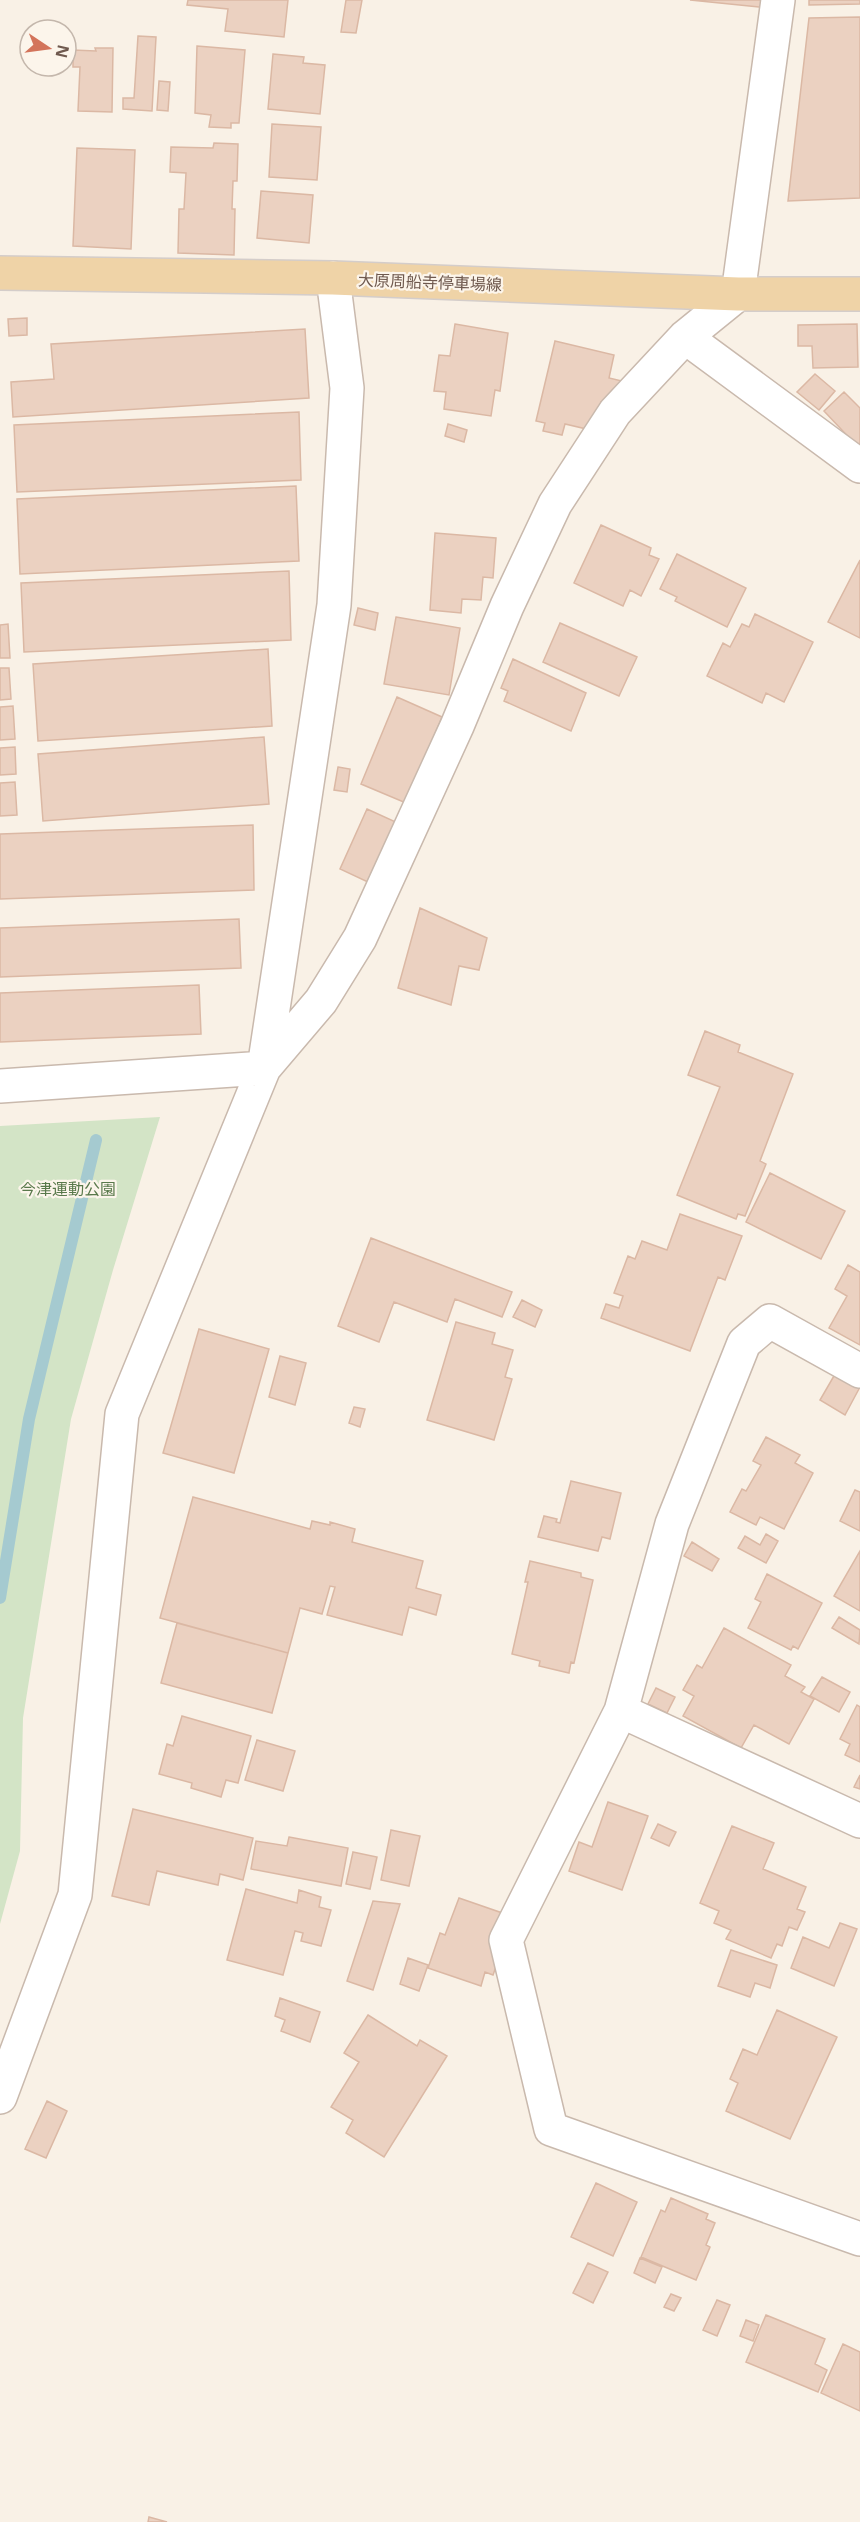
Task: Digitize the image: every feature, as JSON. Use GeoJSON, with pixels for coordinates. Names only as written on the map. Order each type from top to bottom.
{"type":"FeatureCollection","features":[{"type":"Feature","properties":{"kind":"main road","name":"大原周船寺停車場線"},"geometry":{"type":"LineString","coordinates":[[0,273],[333,278],[738,294],[860,294]]}},
{"type":"Feature","properties":{"kind":"street"},"geometry":{"type":"LineString","coordinates":[[0,1086],[264,1068],[321,1001],[360,938],[458,726],[507,606],[555,504],[615,412],[685,337],[738,294],[778,0]]}},
{"type":"Feature","properties":{"kind":"street"},"geometry":{"type":"LineString","coordinates":[[0,2097],[75,1895],[122,1414],[264,1068],[334,605],[347,388],[333,278]]}},
{"type":"Feature","properties":{"kind":"street"},"geometry":{"type":"LineString","coordinates":[[685,337],[860,466]]}},
{"type":"Feature","properties":{"kind":"street"},"geometry":{"type":"LineString","coordinates":[[860,1371],[770,1321],[744,1343],[672,1524],[621,1711],[506,1940],[551,2129],[860,2240]]}},
{"type":"Feature","properties":{"kind":"street"},"geometry":{"type":"LineString","coordinates":[[621,1711],[860,1821]]}},
{"type":"Feature","properties":{"kind":"green space","name":"今津運動公園"},"geometry":{"type":"Polygon","coordinates":[[[160,1117],[113,1270],[71,1419],[23,1718],[20,1851],[0,1924],[0,1126],[160,1117]]]}},
{"type":"Feature","properties":{"kind":"building"},"geometry":{"type":"Polygon","coordinates":[[[188,0],[288,0],[284,37],[225,31],[228,9],[187,5],[188,0]]]}},
{"type":"Feature","properties":{"kind":"building"},"geometry":{"type":"Polygon","coordinates":[[[346,0],[362,0],[356,33],[341,32],[346,0]]]}},
{"type":"Feature","properties":{"kind":"building"},"geometry":{"type":"Polygon","coordinates":[[[690,0],[769,0],[769,8],[690,0]]]}},
{"type":"Feature","properties":{"kind":"building"},"geometry":{"type":"Polygon","coordinates":[[[809,0],[860,0],[860,4],[809,5],[809,0]]]}},
{"type":"Feature","properties":{"kind":"building"},"geometry":{"type":"Polygon","coordinates":[[[860,17],[860,198],[788,201],[809,18],[860,17]]]}},
{"type":"Feature","properties":{"kind":"building"},"geometry":{"type":"Polygon","coordinates":[[[138,36],[156,37],[152,111],[123,109],[123,98],[134,98],[138,36]]]}},
{"type":"Feature","properties":{"kind":"building"},"geometry":{"type":"Polygon","coordinates":[[[197,46],[245,50],[239,123],[231,123],[231,128],[209,127],[211,115],[195,113],[197,46]]]}},
{"type":"Feature","properties":{"kind":"building"},"geometry":{"type":"Polygon","coordinates":[[[95,48],[113,48],[112,112],[78,111],[80,67],[78,67],[78,50],[96,51],[95,48]]]}},
{"type":"Feature","properties":{"kind":"building"},"geometry":{"type":"Polygon","coordinates":[[[273,54],[304,57],[303,63],[325,65],[320,114],[268,109],[273,54]]]}},
{"type":"Feature","properties":{"kind":"building"},"geometry":{"type":"Polygon","coordinates":[[[159,81],[170,82],[168,111],[157,110],[159,81]]]}},
{"type":"Feature","properties":{"kind":"building"},"geometry":{"type":"Polygon","coordinates":[[[272,124],[321,127],[317,180],[269,177],[272,124]]]}},
{"type":"Feature","properties":{"kind":"building"},"geometry":{"type":"Polygon","coordinates":[[[214,143],[238,144],[237,181],[233,181],[234,255],[178,253],[179,209],[184,209],[186,173],[170,172],[171,147],[213,148],[214,143]]]}},
{"type":"Feature","properties":{"kind":"building"},"geometry":{"type":"Polygon","coordinates":[[[77,148],[135,150],[131,249],[73,246],[77,148]]]}},
{"type":"Feature","properties":{"kind":"building"},"geometry":{"type":"Polygon","coordinates":[[[261,191],[313,195],[309,243],[257,238],[261,191]]]}},
{"type":"Feature","properties":{"kind":"building"},"geometry":{"type":"Polygon","coordinates":[[[27,318],[27,335],[9,336],[8,319],[27,318]]]}},
{"type":"Feature","properties":{"kind":"building"},"geometry":{"type":"Polygon","coordinates":[[[455,324],[508,333],[500,391],[495,390],[491,416],[444,409],[446,392],[434,391],[439,355],[450,356],[455,324]]]}},
{"type":"Feature","properties":{"kind":"building"},"geometry":{"type":"Polygon","coordinates":[[[857,324],[858,367],[813,368],[812,346],[798,346],[798,325],[857,324]]]}},
{"type":"Feature","properties":{"kind":"building"},"geometry":{"type":"Polygon","coordinates":[[[305,329],[309,398],[13,417],[11,382],[54,379],[51,344],[305,329]]]}},
{"type":"Feature","properties":{"kind":"building"},"geometry":{"type":"Polygon","coordinates":[[[555,341],[614,355],[609,378],[622,381],[617,406],[601,402],[595,431],[565,424],[562,435],[543,431],[545,423],[536,421],[555,341]]]}},
{"type":"Feature","properties":{"kind":"building"},"geometry":{"type":"Polygon","coordinates":[[[815,374],[835,391],[819,410],[797,392],[815,374]]]}},
{"type":"Feature","properties":{"kind":"building"},"geometry":{"type":"Polygon","coordinates":[[[844,392],[860,408],[860,443],[857,446],[824,411],[844,392]]]}},
{"type":"Feature","properties":{"kind":"building"},"geometry":{"type":"Polygon","coordinates":[[[299,412],[301,480],[17,492],[14,425],[299,412]]]}},
{"type":"Feature","properties":{"kind":"building"},"geometry":{"type":"Polygon","coordinates":[[[448,424],[467,430],[464,442],[445,436],[448,424]]]}},
{"type":"Feature","properties":{"kind":"building"},"geometry":{"type":"Polygon","coordinates":[[[296,486],[299,561],[20,574],[17,499],[296,486]]]}},
{"type":"Feature","properties":{"kind":"building"},"geometry":{"type":"Polygon","coordinates":[[[601,525],[651,548],[649,555],[659,559],[641,596],[630,590],[623,606],[574,583],[601,525]]]}},
{"type":"Feature","properties":{"kind":"building"},"geometry":{"type":"Polygon","coordinates":[[[435,533],[496,538],[493,578],[483,577],[481,600],[462,599],[461,613],[430,610],[435,533]]]}},
{"type":"Feature","properties":{"kind":"building"},"geometry":{"type":"Polygon","coordinates":[[[677,554],[746,588],[727,627],[675,601],[677,597],[660,589],[677,554]]]}},
{"type":"Feature","properties":{"kind":"building"},"geometry":{"type":"Polygon","coordinates":[[[860,560],[860,638],[828,622],[860,560]]]}},
{"type":"Feature","properties":{"kind":"building"},"geometry":{"type":"Polygon","coordinates":[[[289,571],[291,640],[24,652],[21,583],[289,571]]]}},
{"type":"Feature","properties":{"kind":"building"},"geometry":{"type":"Polygon","coordinates":[[[358,608],[378,613],[375,630],[354,625],[358,608]]]}},
{"type":"Feature","properties":{"kind":"building"},"geometry":{"type":"Polygon","coordinates":[[[755,614],[813,642],[784,702],[766,693],[762,703],[707,676],[723,643],[730,647],[742,624],[749,627],[755,614]]]}},
{"type":"Feature","properties":{"kind":"building"},"geometry":{"type":"Polygon","coordinates":[[[396,617],[460,628],[449,695],[384,684],[396,617]]]}},
{"type":"Feature","properties":{"kind":"building"},"geometry":{"type":"Polygon","coordinates":[[[560,623],[637,657],[619,696],[543,662],[560,623]]]}},
{"type":"Feature","properties":{"kind":"building"},"geometry":{"type":"Polygon","coordinates":[[[8,624],[10,658],[0,658],[0,625],[8,624]]]}},
{"type":"Feature","properties":{"kind":"building"},"geometry":{"type":"Polygon","coordinates":[[[268,649],[272,726],[38,741],[33,664],[268,649]]]}},
{"type":"Feature","properties":{"kind":"building"},"geometry":{"type":"Polygon","coordinates":[[[513,659],[586,693],[571,731],[504,701],[508,691],[501,688],[513,659]]]}},
{"type":"Feature","properties":{"kind":"building"},"geometry":{"type":"Polygon","coordinates":[[[0,668],[9,668],[11,699],[0,700],[0,668]]]}},
{"type":"Feature","properties":{"kind":"building"},"geometry":{"type":"Polygon","coordinates":[[[397,697],[442,717],[406,803],[361,784],[397,697]]]}},
{"type":"Feature","properties":{"kind":"building"},"geometry":{"type":"Polygon","coordinates":[[[13,706],[15,739],[0,740],[0,707],[13,706]]]}},
{"type":"Feature","properties":{"kind":"building"},"geometry":{"type":"Polygon","coordinates":[[[264,737],[269,804],[43,821],[38,754],[264,737]]]}},
{"type":"Feature","properties":{"kind":"building"},"geometry":{"type":"Polygon","coordinates":[[[15,747],[16,774],[0,775],[0,748],[15,747]]]}},
{"type":"Feature","properties":{"kind":"building"},"geometry":{"type":"Polygon","coordinates":[[[338,767],[350,769],[347,792],[334,790],[338,767]]]}},
{"type":"Feature","properties":{"kind":"building"},"geometry":{"type":"Polygon","coordinates":[[[15,782],[17,815],[0,816],[0,783],[15,782]]]}},
{"type":"Feature","properties":{"kind":"building"},"geometry":{"type":"Polygon","coordinates":[[[367,809],[398,823],[370,883],[340,869],[367,809]]]}},
{"type":"Feature","properties":{"kind":"building"},"geometry":{"type":"Polygon","coordinates":[[[253,825],[254,890],[0,899],[0,834],[253,825]]]}},
{"type":"Feature","properties":{"kind":"building"},"geometry":{"type":"Polygon","coordinates":[[[420,908],[487,938],[479,970],[459,966],[451,1005],[398,988],[420,908]]]}},
{"type":"Feature","properties":{"kind":"building"},"geometry":{"type":"Polygon","coordinates":[[[239,919],[241,968],[0,977],[0,928],[239,919]]]}},
{"type":"Feature","properties":{"kind":"building"},"geometry":{"type":"Polygon","coordinates":[[[199,985],[201,1034],[0,1042],[0,993],[199,985]]]}},
{"type":"Feature","properties":{"kind":"building"},"geometry":{"type":"Polygon","coordinates":[[[705,1031],[740,1045],[738,1052],[793,1074],[760,1161],[766,1164],[745,1216],[738,1214],[736,1219],[677,1195],[720,1087],[688,1075],[705,1031]]]}},
{"type":"Feature","properties":{"kind":"building"},"geometry":{"type":"Polygon","coordinates":[[[770,1173],[845,1211],[821,1259],[746,1222],[770,1173]]]}},
{"type":"Feature","properties":{"kind":"building"},"geometry":{"type":"Polygon","coordinates":[[[680,1214],[742,1236],[725,1280],[718,1277],[690,1351],[601,1318],[606,1304],[619,1308],[623,1296],[614,1293],[628,1256],[635,1259],[642,1241],[667,1250],[680,1214]]]}},
{"type":"Feature","properties":{"kind":"building"},"geometry":{"type":"Polygon","coordinates":[[[371,1238],[512,1292],[502,1317],[455,1299],[447,1322],[394,1302],[379,1342],[338,1326],[371,1238]]]}},
{"type":"Feature","properties":{"kind":"building"},"geometry":{"type":"Polygon","coordinates":[[[848,1265],[860,1272],[860,1345],[829,1328],[847,1296],[835,1289],[848,1265]]]}},
{"type":"Feature","properties":{"kind":"building"},"geometry":{"type":"Polygon","coordinates":[[[522,1300],[542,1310],[535,1327],[513,1317],[522,1300]]]}},
{"type":"Feature","properties":{"kind":"building"},"geometry":{"type":"Polygon","coordinates":[[[456,1322],[495,1333],[492,1344],[513,1350],[505,1377],[512,1379],[494,1440],[427,1420],[456,1322]]]}},
{"type":"Feature","properties":{"kind":"building"},"geometry":{"type":"Polygon","coordinates":[[[199,1329],[269,1349],[234,1473],[163,1453],[199,1329]]]}},
{"type":"Feature","properties":{"kind":"building"},"geometry":{"type":"Polygon","coordinates":[[[280,1356],[306,1363],[295,1405],[269,1397],[280,1356]]]}},
{"type":"Feature","properties":{"kind":"building"},"geometry":{"type":"Polygon","coordinates":[[[838,1369],[860,1387],[845,1415],[820,1400],[838,1369]]]}},
{"type":"Feature","properties":{"kind":"building"},"geometry":{"type":"Polygon","coordinates":[[[354,1407],[365,1409],[360,1427],[349,1423],[354,1407]]]}},
{"type":"Feature","properties":{"kind":"building"},"geometry":{"type":"Polygon","coordinates":[[[766,1437],[800,1455],[795,1463],[813,1473],[784,1529],[760,1517],[756,1525],[730,1512],[742,1489],[746,1491],[761,1465],[753,1461],[766,1437]]]}},
{"type":"Feature","properties":{"kind":"building"},"geometry":{"type":"Polygon","coordinates":[[[571,1481],[621,1493],[610,1539],[602,1537],[598,1551],[538,1537],[544,1516],[557,1519],[556,1522],[560,1523],[571,1481]]]}},
{"type":"Feature","properties":{"kind":"building"},"geometry":{"type":"Polygon","coordinates":[[[855,1490],[860,1492],[860,1531],[840,1521],[855,1490]]]}},
{"type":"Feature","properties":{"kind":"building"},"geometry":{"type":"Polygon","coordinates":[[[193,1497],[310,1529],[312,1521],[330,1525],[330,1522],[355,1529],[352,1542],[423,1561],[416,1588],[441,1595],[436,1615],[409,1607],[402,1635],[327,1615],[335,1587],[330,1586],[322,1614],[300,1608],[288,1653],[160,1618],[193,1497]]]}},
{"type":"Feature","properties":{"kind":"building"},"geometry":{"type":"Polygon","coordinates":[[[766,1534],[778,1541],[766,1563],[738,1548],[745,1536],[760,1545],[766,1534]]]}},
{"type":"Feature","properties":{"kind":"building"},"geometry":{"type":"Polygon","coordinates":[[[692,1542],[719,1559],[712,1571],[684,1556],[692,1542]]]}},
{"type":"Feature","properties":{"kind":"building"},"geometry":{"type":"Polygon","coordinates":[[[860,1551],[860,1611],[834,1596],[860,1551]]]}},
{"type":"Feature","properties":{"kind":"building"},"geometry":{"type":"Polygon","coordinates":[[[530,1561],[581,1573],[581,1577],[593,1580],[574,1663],[571,1662],[569,1673],[539,1666],[540,1661],[512,1654],[528,1582],[525,1582],[530,1561]]]}},
{"type":"Feature","properties":{"kind":"building"},"geometry":{"type":"Polygon","coordinates":[[[767,1574],[822,1603],[798,1649],[793,1646],[791,1650],[748,1628],[761,1602],[755,1599],[767,1574]]]}},
{"type":"Feature","properties":{"kind":"building"},"geometry":{"type":"Polygon","coordinates":[[[839,1617],[860,1630],[859,1644],[832,1628],[839,1617]]]}},
{"type":"Feature","properties":{"kind":"building"},"geometry":{"type":"Polygon","coordinates":[[[177,1623],[288,1653],[272,1713],[161,1683],[177,1623]]]}},
{"type":"Feature","properties":{"kind":"building"},"geometry":{"type":"Polygon","coordinates":[[[724,1628],[791,1665],[785,1676],[805,1687],[801,1692],[814,1699],[789,1744],[754,1725],[741,1748],[683,1716],[694,1696],[683,1690],[697,1665],[702,1668],[724,1628]]]}},
{"type":"Feature","properties":{"kind":"building"},"geometry":{"type":"Polygon","coordinates":[[[822,1677],[850,1692],[839,1712],[810,1696],[822,1677]]]}},
{"type":"Feature","properties":{"kind":"building"},"geometry":{"type":"Polygon","coordinates":[[[656,1688],[675,1697],[667,1713],[648,1704],[656,1688]]]}},
{"type":"Feature","properties":{"kind":"building"},"geometry":{"type":"Polygon","coordinates":[[[857,1705],[860,1707],[860,1762],[845,1755],[850,1744],[840,1739],[857,1705]]]}},
{"type":"Feature","properties":{"kind":"building"},"geometry":{"type":"Polygon","coordinates":[[[182,1716],[251,1736],[238,1783],[226,1780],[221,1797],[191,1788],[192,1783],[159,1774],[167,1744],[173,1746],[182,1716]]]}},
{"type":"Feature","properties":{"kind":"building"},"geometry":{"type":"Polygon","coordinates":[[[257,1740],[295,1751],[283,1791],[245,1780],[257,1740]]]}},
{"type":"Feature","properties":{"kind":"building"},"geometry":{"type":"Polygon","coordinates":[[[860,1775],[860,1789],[854,1787],[860,1775]]]}},
{"type":"Feature","properties":{"kind":"building"},"geometry":{"type":"Polygon","coordinates":[[[608,1802],[648,1816],[622,1890],[569,1871],[579,1842],[592,1847],[608,1802]]]}},
{"type":"Feature","properties":{"kind":"building"},"geometry":{"type":"Polygon","coordinates":[[[133,1809],[253,1838],[243,1880],[220,1874],[218,1885],[157,1871],[149,1905],[112,1896],[133,1809]]]}},
{"type":"Feature","properties":{"kind":"building"},"geometry":{"type":"Polygon","coordinates":[[[658,1824],[676,1832],[669,1846],[651,1838],[658,1824]]]}},
{"type":"Feature","properties":{"kind":"building"},"geometry":{"type":"Polygon","coordinates":[[[732,1826],[774,1843],[763,1869],[806,1887],[797,1909],[805,1912],[797,1930],[789,1927],[782,1946],[777,1944],[771,1958],[726,1939],[731,1930],[714,1923],[719,1911],[700,1903],[732,1826]]]}},
{"type":"Feature","properties":{"kind":"building"},"geometry":{"type":"Polygon","coordinates":[[[391,1830],[420,1836],[409,1886],[381,1880],[391,1830]]]}},
{"type":"Feature","properties":{"kind":"building"},"geometry":{"type":"Polygon","coordinates":[[[289,1837],[348,1848],[341,1886],[251,1869],[256,1841],[287,1846],[289,1837]]]}},
{"type":"Feature","properties":{"kind":"building"},"geometry":{"type":"Polygon","coordinates":[[[353,1852],[377,1857],[370,1889],[346,1884],[353,1852]]]}},
{"type":"Feature","properties":{"kind":"building"},"geometry":{"type":"Polygon","coordinates":[[[246,1889],[297,1903],[299,1890],[321,1897],[319,1907],[331,1910],[321,1946],[301,1941],[303,1933],[295,1931],[283,1975],[227,1960],[246,1889]]]}},
{"type":"Feature","properties":{"kind":"building"},"geometry":{"type":"Polygon","coordinates":[[[459,1898],[514,1917],[493,1975],[485,1972],[481,1986],[428,1968],[440,1933],[445,1935],[459,1898]]]}},
{"type":"Feature","properties":{"kind":"building"},"geometry":{"type":"Polygon","coordinates":[[[373,1901],[400,1904],[373,1990],[347,1981],[373,1901]]]}},
{"type":"Feature","properties":{"kind":"building"},"geometry":{"type":"Polygon","coordinates":[[[840,1923],[857,1929],[834,1986],[791,1968],[803,1937],[829,1948],[840,1923]]]}},
{"type":"Feature","properties":{"kind":"building"},"geometry":{"type":"Polygon","coordinates":[[[731,1950],[777,1965],[770,1988],[755,1983],[750,1997],[718,1986],[731,1950]]]}},
{"type":"Feature","properties":{"kind":"building"},"geometry":{"type":"Polygon","coordinates":[[[408,1958],[428,1965],[419,1991],[400,1984],[408,1958]]]}},
{"type":"Feature","properties":{"kind":"building"},"geometry":{"type":"Polygon","coordinates":[[[280,1998],[320,2012],[310,2042],[281,2031],[285,2020],[275,2016],[280,1998]]]}},
{"type":"Feature","properties":{"kind":"building"},"geometry":{"type":"Polygon","coordinates":[[[777,2010],[837,2037],[790,2139],[726,2111],[738,2083],[730,2079],[743,2049],[757,2055],[777,2010]]]}},
{"type":"Feature","properties":{"kind":"building"},"geometry":{"type":"Polygon","coordinates":[[[368,2015],[417,2046],[420,2040],[447,2056],[384,2157],[346,2133],[353,2120],[331,2107],[359,2062],[344,2053],[368,2015]]]}},
{"type":"Feature","properties":{"kind":"building"},"geometry":{"type":"Polygon","coordinates":[[[47,2101],[67,2111],[46,2158],[25,2149],[47,2101]]]}},
{"type":"Feature","properties":{"kind":"building"},"geometry":{"type":"Polygon","coordinates":[[[596,2183],[637,2202],[613,2256],[571,2237],[596,2183]]]}},
{"type":"Feature","properties":{"kind":"building"},"geometry":{"type":"Polygon","coordinates":[[[671,2198],[708,2214],[706,2219],[715,2223],[706,2245],[710,2247],[696,2280],[641,2257],[661,2210],[665,2212],[671,2198]]]}},
{"type":"Feature","properties":{"kind":"building"},"geometry":{"type":"Polygon","coordinates":[[[640,2258],[662,2267],[655,2283],[634,2273],[640,2258]]]}},
{"type":"Feature","properties":{"kind":"building"},"geometry":{"type":"Polygon","coordinates":[[[588,2263],[608,2272],[593,2303],[573,2293],[588,2263]]]}},
{"type":"Feature","properties":{"kind":"building"},"geometry":{"type":"Polygon","coordinates":[[[671,2294],[681,2298],[674,2311],[664,2307],[671,2294]]]}},
{"type":"Feature","properties":{"kind":"building"},"geometry":{"type":"Polygon","coordinates":[[[717,2300],[730,2305],[717,2336],[703,2330],[717,2300]]]}},
{"type":"Feature","properties":{"kind":"building"},"geometry":{"type":"Polygon","coordinates":[[[766,2315],[825,2339],[815,2364],[827,2370],[818,2392],[746,2362],[766,2315]]]}},
{"type":"Feature","properties":{"kind":"building"},"geometry":{"type":"Polygon","coordinates":[[[746,2320],[759,2325],[753,2341],[740,2336],[746,2320]]]}},
{"type":"Feature","properties":{"kind":"building"},"geometry":{"type":"Polygon","coordinates":[[[843,2344],[860,2352],[860,2411],[821,2393],[843,2344]]]}},
{"type":"Feature","properties":{"kind":"building"},"geometry":{"type":"Polygon","coordinates":[[[149,2517],[167,2522],[148,2522],[149,2517]]]}},
{"type":"Feature","properties":{"kind":"waterway"},"geometry":{"type":"LineString","coordinates":[[0,1598],[29,1419],[96,1140]]}}]}
